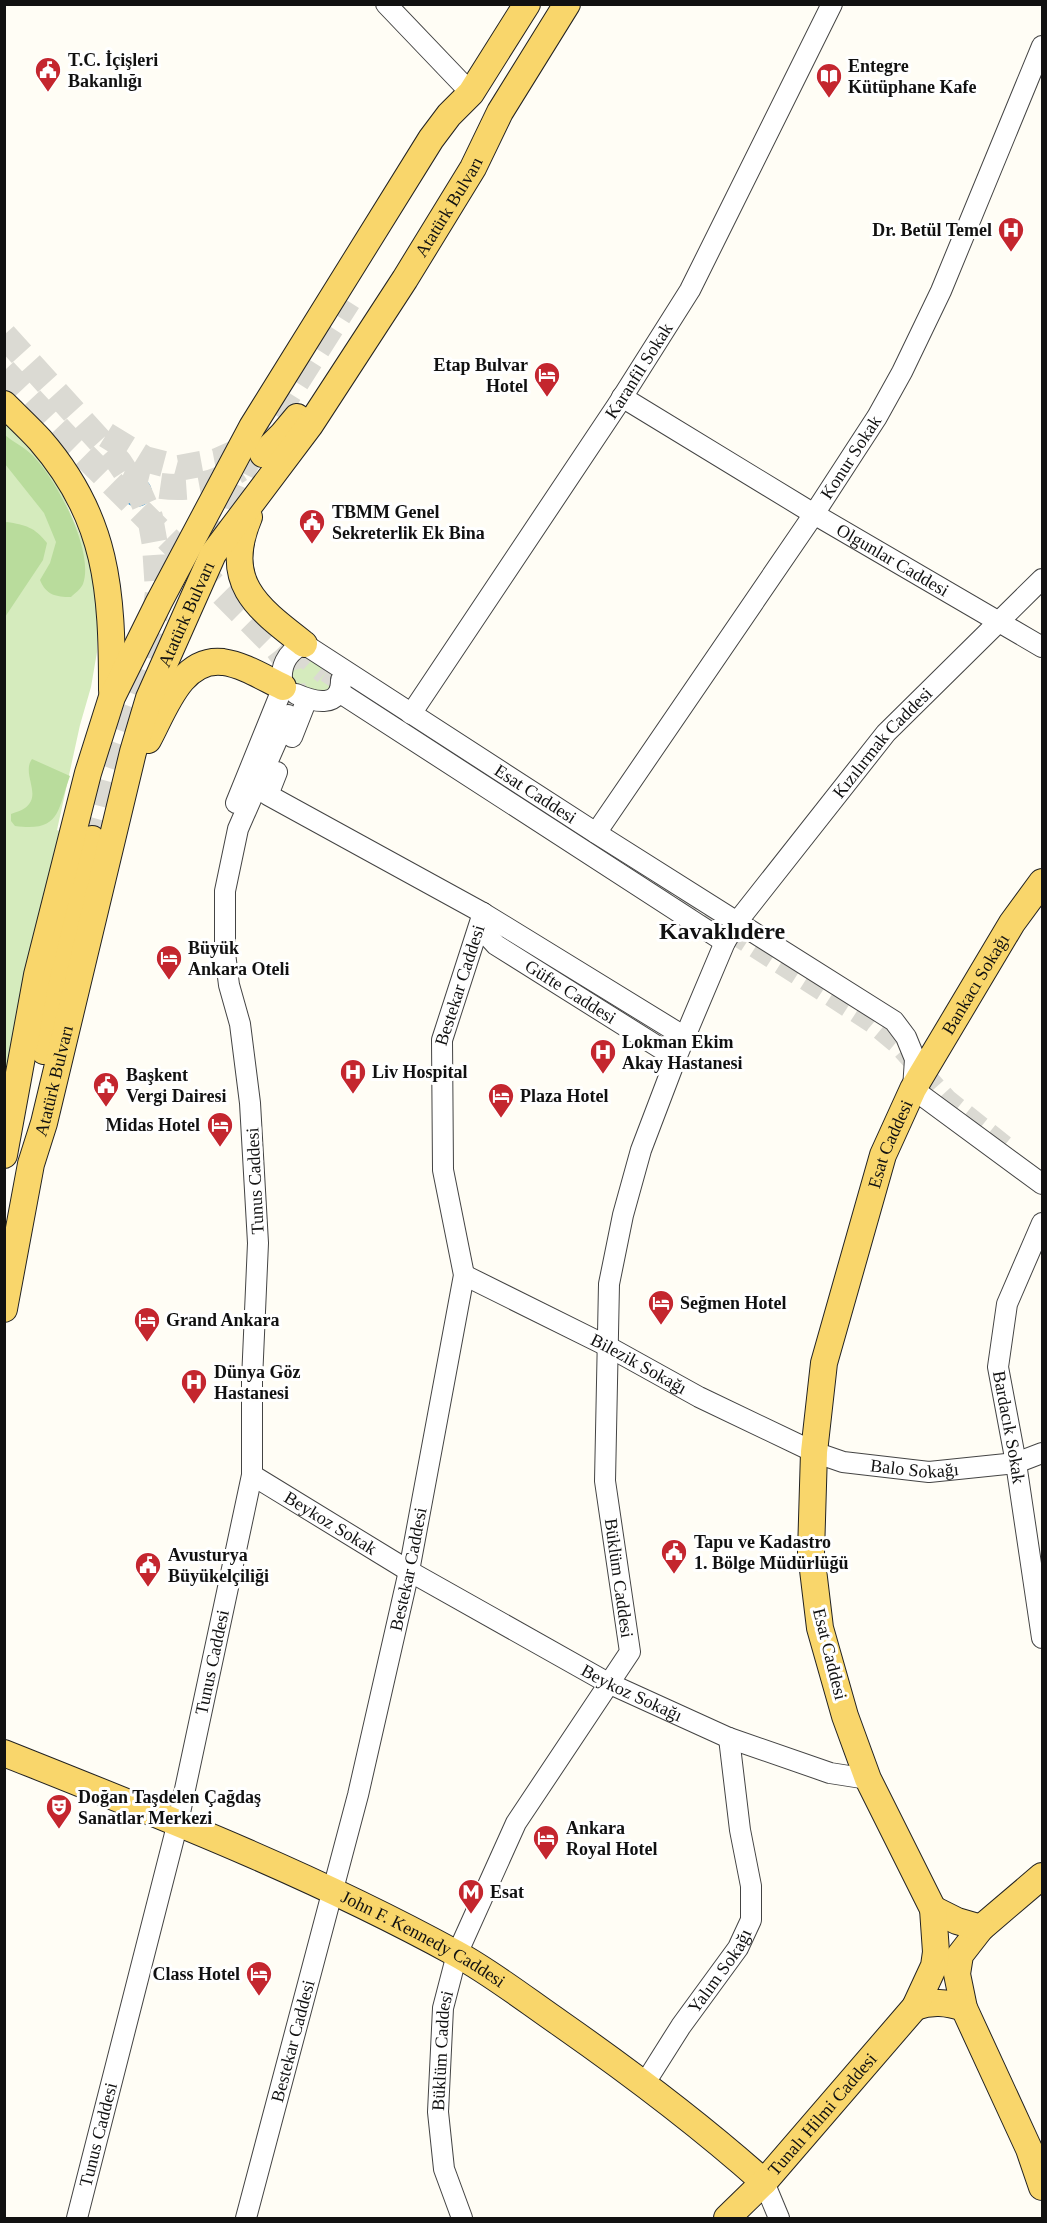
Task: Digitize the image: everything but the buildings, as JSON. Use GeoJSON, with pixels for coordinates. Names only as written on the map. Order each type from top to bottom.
{"type":"FeatureCollection","features":[{"type":"Feature","properties":{"kind":"main road","name":"Atatürk Bulvarı"},"geometry":{"type":"LineString","coordinates":[[4,1155],[38,975],[79,811],[112,697],[221,483],[268,399],[431,139],[449,115],[471,93],[527,4]]}},
{"type":"Feature","properties":{"kind":"main road","name":"Atatürk Bulvarı"},"geometry":{"type":"LineString","coordinates":[[4,1309],[31,1164],[44,1123],[140,726],[149,698],[213,554],[310,425],[405,279],[473,168],[500,112],[567,4]]}},
{"type":"Feature","properties":{"kind":"main road"},"geometry":{"type":"LineString","coordinates":[[348,301],[443,148],[471,93]]}},
{"type":"Feature","properties":{"kind":"main road"},"geometry":{"type":"LineString","coordinates":[[263,454],[282,435],[311,398],[460,162],[500,112]]}},
{"type":"Feature","properties":{"kind":"main road"},"geometry":{"type":"LineString","coordinates":[[4,404],[40,441],[62,469],[83,502],[101,550],[108,585],[112,626],[112,697]]}},
{"type":"Feature","properties":{"kind":"main road"},"geometry":{"type":"LineString","coordinates":[[260,490],[241,536],[238,551],[243,582],[266,614],[304,644]]}},
{"type":"Feature","properties":{"kind":"main road"},"geometry":{"type":"LineString","coordinates":[[127,780],[182,680],[196,668],[210,663],[223,662],[251,671],[283,687]]}},
{"type":"Feature","properties":{"kind":"main road"},"geometry":{"type":"LineString","coordinates":[[79,811],[87,806],[99,805],[118,819]]}},
{"type":"Feature","properties":{"kind":"main road"},"geometry":{"type":"LineString","coordinates":[[31,1164],[28,1143],[30,1116],[92,839]]}},
{"type":"Feature","properties":{"kind":"main road","name":"Bankacı Sokağı"},"geometry":{"type":"LineString","coordinates":[[913,1089],[1012,923],[1042,882]]}},
{"type":"Feature","properties":{"kind":"main road","name":"Esat Caddesi"},"geometry":{"type":"LineString","coordinates":[[913,1089],[883,1155],[824,1363],[814,1452],[811,1553],[820,1628],[845,1716],[868,1779],[933,1909]]}},
{"type":"Feature","properties":{"kind":"main road","name":"John F. Kennedy Caddesi"},"geometry":{"type":"LineString","coordinates":[[4,1752],[178,1822],[333,1890],[457,1954],[502,1982],[645,2083],[764,2182]]}},
{"type":"Feature","properties":{"kind":"main road"},"geometry":{"type":"LineString","coordinates":[[1042,1876],[981,1928],[965,1947],[957,1964],[964,2008],[1036,2146],[1042,2187]]}},
{"type":"Feature","properties":{"kind":"main road"},"geometry":{"type":"LineString","coordinates":[[933,1909],[957,1922],[981,1928]]}},
{"type":"Feature","properties":{"kind":"main road","name":"Tunalı Hilmi Caddesi"},"geometry":{"type":"LineString","coordinates":[[727,2218],[764,2182],[915,2007],[934,1966],[936,1952],[933,1909]]}},
{"type":"Feature","properties":{"kind":"main road"},"geometry":{"type":"LineString","coordinates":[[915,2007],[940,2002],[964,2008]]}},
{"type":"Feature","properties":{"kind":"street"},"geometry":{"type":"LineString","coordinates":[[386,4],[471,93]]}},
{"type":"Feature","properties":{"kind":"street","name":"Karanfil Sokak"},"geometry":{"type":"LineString","coordinates":[[411,714],[622,397],[701,270],[832,4]]}},
{"type":"Feature","properties":{"kind":"street","name":"Konur Sokak"},"geometry":{"type":"LineString","coordinates":[[596,832],[814,514],[877,417],[902,372],[975,212],[1042,46]]}},
{"type":"Feature","properties":{"kind":"street","name":"Olgunlar Caddesi"},"geometry":{"type":"LineString","coordinates":[[622,397],[814,514],[1042,647]]}},
{"type":"Feature","properties":{"kind":"street","name":"Kızılırmak Caddesi"},"geometry":{"type":"LineString","coordinates":[[725,942],[737,922],[886,733],[1042,579]]}},
{"type":"Feature","properties":{"kind":"street"},"geometry":{"type":"LineString","coordinates":[[304,644],[295,648],[284,662],[281,671],[283,687],[307,699],[321,702],[332,700],[339,692],[341,683],[339,672],[334,664]]}},
{"type":"Feature","properties":{"kind":"street","name":"Esat Caddesi"},"geometry":{"type":"LineString","coordinates":[[304,644],[894,1021],[906,1037],[915,1059],[913,1089]]}},
{"type":"Feature","properties":{"kind":"street","name":"Tunus Caddesi"},"geometry":{"type":"LineString","coordinates":[[225,953],[218,937],[215,891],[227,824],[283,687]]}},
{"type":"Feature","properties":{"kind":"street","name":"Esat Caddesi"},"geometry":{"type":"LineString","coordinates":[[339,692],[725,942]]}},
{"type":"Feature","properties":{"kind":"street","name":"Güfte Caddesi"},"geometry":{"type":"LineString","coordinates":[[307,699],[268,795],[483,913],[685,1037]]}},
{"type":"Feature","properties":{"kind":"street","name":"Tunus Caddesi"},"geometry":{"type":"LineString","coordinates":[[77,2218],[178,1822],[252,1474],[252,1380],[258,1243],[250,1103],[240,1024],[229,986],[225,953],[225,891],[238,829],[288,715]]}},
{"type":"Feature","properties":{"kind":"street","name":"Güfte Caddesi"},"geometry":{"type":"LineString","coordinates":[[483,913],[486,934],[496,945],[676,1058]]}},
{"type":"Feature","properties":{"kind":"street","name":"Bestekar Caddesi"},"geometry":{"type":"LineString","coordinates":[[246,2218],[360,1784],[409,1571],[464,1275],[443,1170],[442,1041],[483,913]]}},
{"type":"Feature","properties":{"kind":"street","name":"Büklüm Caddesi"},"geometry":{"type":"LineString","coordinates":[[462,2218],[444,2169],[438,2112],[443,2008],[457,1954],[516,1823],[630,1652],[605,1481],[609,1284],[623,1215],[641,1150],[676,1058],[725,942]]}},
{"type":"Feature","properties":{"kind":"street"},"geometry":{"type":"LineString","coordinates":[[571,994],[582,975]]}},
{"type":"Feature","properties":{"kind":"street"},"geometry":{"type":"LineString","coordinates":[[913,1089],[1042,1184]]}},
{"type":"Feature","properties":{"kind":"street","name":"Bardacık Sokak"},"geometry":{"type":"LineString","coordinates":[[1042,1223],[1007,1304],[998,1367],[1016,1463],[1042,1638]]}},
{"type":"Feature","properties":{"kind":"street","name":"Bilezik Sokağı"},"geometry":{"type":"LineString","coordinates":[[464,1275],[607,1346],[699,1397],[814,1452]]}},
{"type":"Feature","properties":{"kind":"street","name":"Balo Sokağı"},"geometry":{"type":"LineString","coordinates":[[814,1452],[843,1462],[929,1472],[1016,1463],[1042,1453]]}},
{"type":"Feature","properties":{"kind":"street","name":"Beykoz Sokak"},"geometry":{"type":"LineString","coordinates":[[252,1474],[409,1571]]}},
{"type":"Feature","properties":{"kind":"street","name":"Beykoz Sokağı"},"geometry":{"type":"LineString","coordinates":[[409,1571],[608,1683],[729,1737],[830,1773],[868,1779]]}},
{"type":"Feature","properties":{"kind":"street","name":"Yalım Sokağı"},"geometry":{"type":"LineString","coordinates":[[645,2083],[681,2026],[738,1948],[751,1920],[751,1886],[740,1830],[729,1737]]}},
{"type":"Feature","properties":{"kind":"street","name":"John F. Kennedy Caddesi"},"geometry":{"type":"LineString","coordinates":[[764,2182],[779,2218]]}},
{"type":"Feature","properties":{"kind":"green space"},"geometry":{"type":"Polygon","coordinates":[[[5,422],[54,476],[90,557],[98,610],[97,652],[91,687],[80,725],[57,830],[62,832],[5,1155],[5,422]]]}},
{"type":"Feature","properties":{"kind":"green space"},"geometry":{"type":"Polygon","coordinates":[[[5,435],[28,451],[41,465],[61,496],[78,534],[85,570],[82,586],[71,597],[48,592],[40,580],[50,563],[56,542],[44,513],[5,464],[5,435]]]}},
{"type":"Feature","properties":{"kind":"green space"},"geometry":{"type":"Polygon","coordinates":[[[4,523],[29,528],[38,533],[47,543],[43,560],[5,617],[4,523]]]}},
{"type":"Feature","properties":{"kind":"green space"},"geometry":{"type":"Polygon","coordinates":[[[295,648],[334,664],[339,692],[297,694],[284,662],[295,648]]]}},
{"type":"Feature","properties":{"kind":"green space"},"geometry":{"type":"Polygon","coordinates":[[[32,759],[70,776],[59,809],[49,822],[41,826],[15,826],[11,821],[11,814],[25,808],[32,797],[29,765],[32,759]]]}},
{"type":"Feature","properties":{"kind":"water"},"geometry":{"type":"Polygon","coordinates":[[[137,478],[147,482],[151,492],[147,502],[137,506],[127,502],[123,492],[127,482],[137,478]]]}},
{"type":"Feature","properties":{"kind":"tunnel"},"geometry":{"type":"LineString","coordinates":[[106,435],[145,459],[179,468],[217,461],[237,452],[273,419],[348,301]]}},
{"type":"Feature","properties":{"kind":"tunnel"},"geometry":{"type":"LineString","coordinates":[[4,335],[119,462],[139,492],[150,517],[155,545],[158,592],[148,666],[110,774],[92,839]]}},
{"type":"Feature","properties":{"kind":"tunnel"},"geometry":{"type":"LineString","coordinates":[[4,371],[70,441],[278,649],[287,665],[292,681],[292,698],[288,715]]}},
{"type":"Feature","properties":{"kind":"tunnel"},"geometry":{"type":"LineString","coordinates":[[227,548],[228,512],[239,479],[250,457]]}},
{"type":"Feature","properties":{"kind":"tunnel"},"geometry":{"type":"LineString","coordinates":[[123,475],[138,481],[168,487],[183,487],[212,482],[240,469]]}},
{"type":"Feature","properties":{"kind":"tunnel"},"geometry":{"type":"LineString","coordinates":[[292,643],[326,672]]}},
{"type":"Feature","properties":{"kind":"tunnel"},"geometry":{"type":"LineString","coordinates":[[326,672],[872,1023],[897,1044],[947,1099],[1008,1148]]}},
{"type":"Feature","properties":{"kind":"place","name":"T.C. İçişleri Bakanlığı"},"geometry":{"type":"Point","coordinates":[48,93]}},
{"type":"Feature","properties":{"kind":"place","name":"Entegre Kütüphane Kafe"},"geometry":{"type":"Point","coordinates":[829,99]}},
{"type":"Feature","properties":{"kind":"place","name":"Dr. Betül Temel"},"geometry":{"type":"Point","coordinates":[1011,253]}},
{"type":"Feature","properties":{"kind":"place","name":"Etap Bulvar Hotel"},"geometry":{"type":"Point","coordinates":[547,398]}},
{"type":"Feature","properties":{"kind":"place","name":"TBMM Genel Sekreterlik Ek Bina"},"geometry":{"type":"Point","coordinates":[312,545]}},
{"type":"Feature","properties":{"kind":"place","name":"Büyük Ankara Oteli"},"geometry":{"type":"Point","coordinates":[169,981]}},
{"type":"Feature","properties":{"kind":"place","name":"Lokman Ekim Akay Hastanesi"},"geometry":{"type":"Point","coordinates":[603,1075]}},
{"type":"Feature","properties":{"kind":"place","name":"Liv Hospital"},"geometry":{"type":"Point","coordinates":[353,1095]}},
{"type":"Feature","properties":{"kind":"place","name":"Başkent Vergi Dairesi"},"geometry":{"type":"Point","coordinates":[106,1108]}},
{"type":"Feature","properties":{"kind":"place","name":"Plaza Hotel"},"geometry":{"type":"Point","coordinates":[501,1119]}},
{"type":"Feature","properties":{"kind":"place","name":"Midas Hotel"},"geometry":{"type":"Point","coordinates":[220,1148]}},
{"type":"Feature","properties":{"kind":"place","name":"Seğmen Hotel"},"geometry":{"type":"Point","coordinates":[661,1326]}},
{"type":"Feature","properties":{"kind":"place","name":"Grand Ankara"},"geometry":{"type":"Point","coordinates":[147,1343]}},
{"type":"Feature","properties":{"kind":"place","name":"Dünya Göz Hastanesi"},"geometry":{"type":"Point","coordinates":[194,1405]}},
{"type":"Feature","properties":{"kind":"place","name":"Tapu ve Kadastro 1. Bölge Müdürlüğü"},"geometry":{"type":"Point","coordinates":[674,1575]}},
{"type":"Feature","properties":{"kind":"place","name":"Avusturya Büyükelçiliği"},"geometry":{"type":"Point","coordinates":[148,1588]}},
{"type":"Feature","properties":{"kind":"place","name":"Doğan Taşdelen Çağdaş Sanatlar Merkezi"},"geometry":{"type":"Point","coordinates":[59,1830]}},
{"type":"Feature","properties":{"kind":"place","name":"Ankara Royal Hotel"},"geometry":{"type":"Point","coordinates":[546,1861]}},
{"type":"Feature","properties":{"kind":"place","name":"Esat"},"geometry":{"type":"Point","coordinates":[471,1915]}},
{"type":"Feature","properties":{"kind":"place","name":"Class Hotel"},"geometry":{"type":"Point","coordinates":[259,1997]}},
{"type":"Feature","properties":{"kind":"district","name":"Kavaklıdere"},"geometry":{"type":"Point","coordinates":[722,931]}}]}
